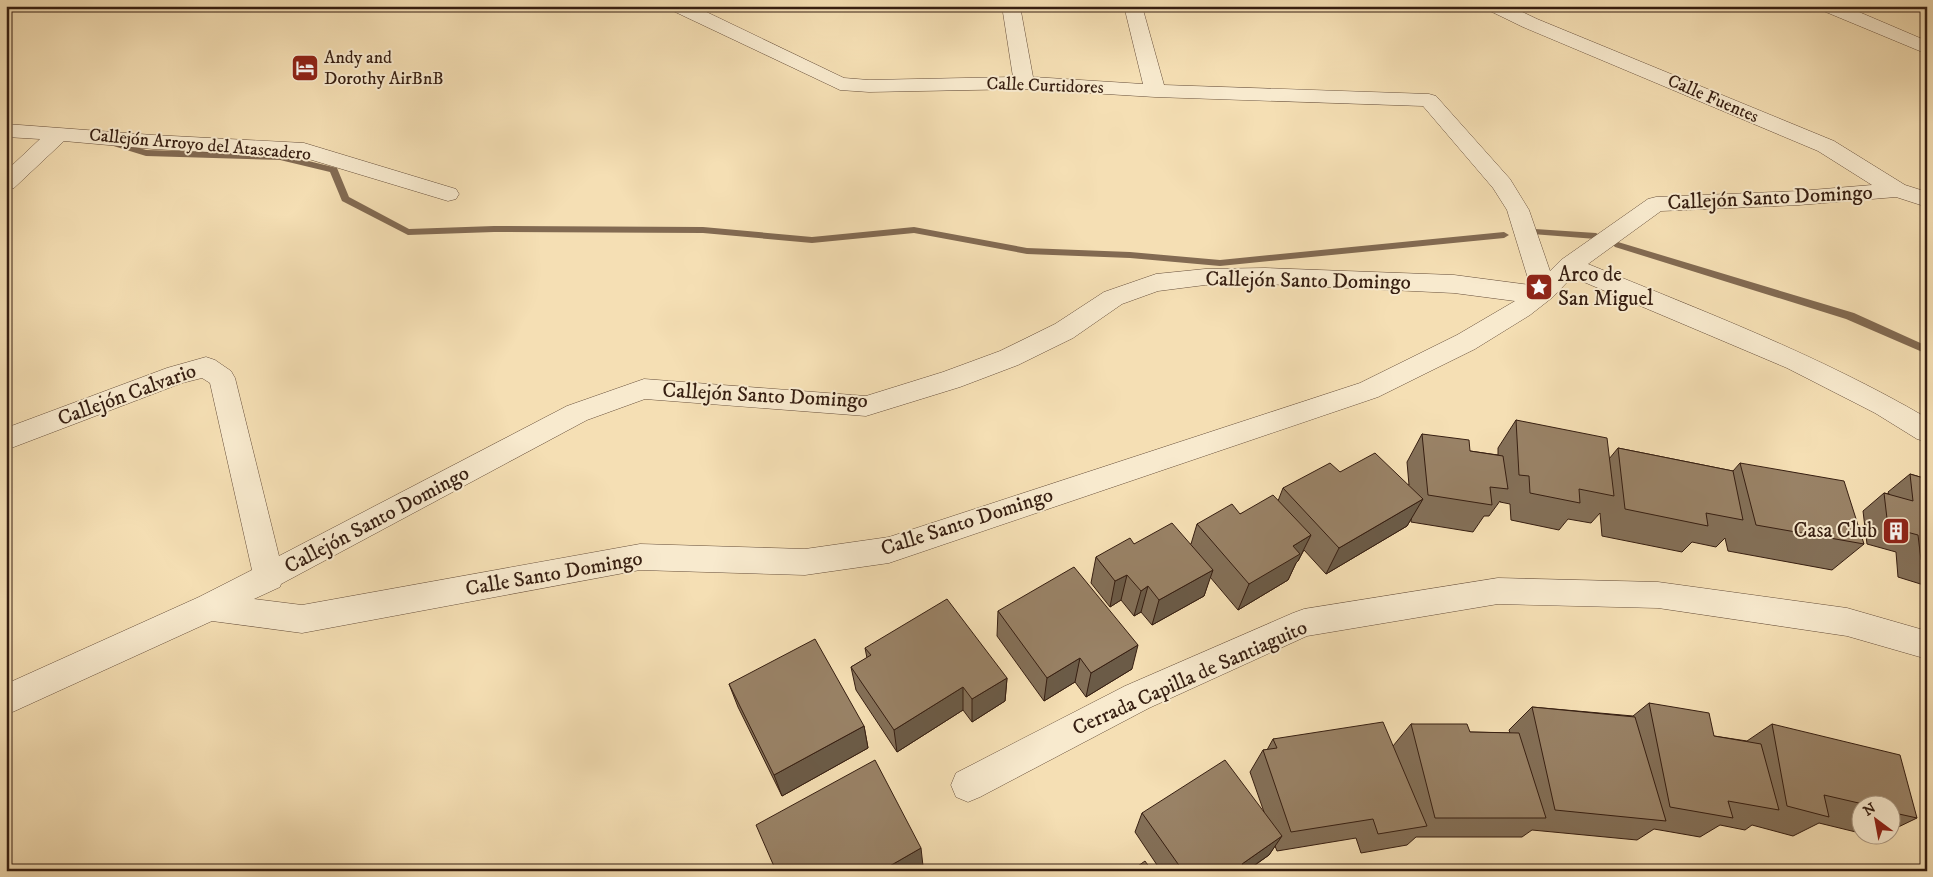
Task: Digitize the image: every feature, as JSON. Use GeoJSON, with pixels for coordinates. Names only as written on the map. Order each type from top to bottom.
{"type":"FeatureCollection","features":[{"type":"Feature","properties":{"kind":"street","name":"Calle Curtidores"},"geometry":{"type":"LineString","coordinates":[[678,6],[840,84],[870,86],[1024,83],[1154,91],[1429,100],[1502,184],[1518,210],[1542,293]]}},
{"type":"Feature","properties":{"kind":"street"},"geometry":{"type":"LineString","coordinates":[[1011,6],[1024,83]]}},
{"type":"Feature","properties":{"kind":"street"},"geometry":{"type":"LineString","coordinates":[[1132,6],[1154,91]]}},
{"type":"Feature","properties":{"kind":"street","name":"Calle Fuentes"},"geometry":{"type":"LineString","coordinates":[[1495,6],[1530,23],[1826,146],[1898,190],[1927,200]]}},
{"type":"Feature","properties":{"kind":"street"},"geometry":{"type":"LineString","coordinates":[[1828,6],[1927,48]]}},
{"type":"Feature","properties":{"kind":"street","name":"Callejón Arroyo del Atascadero"},"geometry":{"type":"LineString","coordinates":[[6,130],[153,142],[304,150],[448,194]]}},
{"type":"Feature","properties":{"kind":"street"},"geometry":{"type":"LineString","coordinates":[[6,183],[60,133]]}},
{"type":"Feature","properties":{"kind":"street","name":"Callejón Santo Domingo"},"geometry":{"type":"LineString","coordinates":[[6,700],[210,608],[577,413],[644,388],[866,406],[951,380],[1010,358],[1064,331],[1113,298],[1156,283],[1205,277],[1265,276],[1454,284],[1542,293],[1569,266],[1656,204],[1799,198],[1898,190]]}},
{"type":"Feature","properties":{"kind":"street"},"geometry":{"type":"LineString","coordinates":[[1569,266],[1821,372],[1880,402],[1927,431]]}},
{"type":"Feature","properties":{"kind":"street","name":"Calle Santo Domingo"},"geometry":{"type":"LineString","coordinates":[[210,608],[302,619],[640,557],[805,562],[889,550],[1369,390],[1466,342],[1534,300],[1542,293]]}},
{"type":"Feature","properties":{"kind":"street","name":"Callejón Calvario"},"geometry":{"type":"LineString","coordinates":[[6,439],[176,375],[206,367],[222,378],[269,578]]}},
{"type":"Feature","properties":{"kind":"street","name":"Cerrada Capilla de Santiaguito"},"geometry":{"type":"LineString","coordinates":[[968,785],[1137,697],[1304,623],[1498,591],[1658,595],[1848,622],[1927,645]]}},
{"type":"Feature","properties":{"kind":"building"},"geometry":{"type":"Polygon","coordinates":[[[1516,420],[1607,438],[1614,496],[1579,489],[1580,503],[1530,493],[1529,476],[1519,475],[1516,420]]]}},
{"type":"Feature","properties":{"kind":"building"},"geometry":{"type":"Polygon","coordinates":[[[1422,434],[1469,440],[1470,451],[1503,456],[1508,489],[1490,487],[1492,505],[1428,495],[1422,434]]]}},
{"type":"Feature","properties":{"kind":"building"},"geometry":{"type":"Polygon","coordinates":[[[1618,448],[1733,471],[1743,520],[1706,513],[1708,526],[1625,509],[1618,448]]]}},
{"type":"Feature","properties":{"kind":"building"},"geometry":{"type":"Polygon","coordinates":[[[1375,453],[1423,499],[1339,548],[1283,488],[1330,463],[1340,472],[1375,453]]]}},
{"type":"Feature","properties":{"kind":"building"},"geometry":{"type":"Polygon","coordinates":[[[1740,463],[1844,481],[1864,544],[1756,525],[1740,463]]]}},
{"type":"Feature","properties":{"kind":"building"},"geometry":{"type":"Polygon","coordinates":[[[1910,474],[1927,479],[1927,562],[1921,560],[1918,535],[1888,527],[1884,493],[1913,501],[1910,474]]]}},
{"type":"Feature","properties":{"kind":"building"},"geometry":{"type":"Polygon","coordinates":[[[1273,495],[1311,535],[1293,546],[1300,554],[1249,584],[1197,524],[1232,504],[1240,514],[1273,495]]]}},
{"type":"Feature","properties":{"kind":"building"},"geometry":{"type":"Polygon","coordinates":[[[1172,523],[1213,570],[1159,600],[1148,586],[1141,591],[1127,575],[1115,581],[1096,557],[1130,538],[1134,544],[1172,523]]]}},
{"type":"Feature","properties":{"kind":"building"},"geometry":{"type":"Polygon","coordinates":[[[1074,567],[1138,645],[1091,673],[1080,658],[1047,678],[998,611],[1074,567]]]}},
{"type":"Feature","properties":{"kind":"building"},"geometry":{"type":"Polygon","coordinates":[[[947,599],[1007,678],[972,699],[963,687],[894,730],[851,667],[871,655],[865,648],[947,599]]]}},
{"type":"Feature","properties":{"kind":"building"},"geometry":{"type":"Polygon","coordinates":[[[815,639],[864,726],[774,775],[729,684],[815,639]]]}},
{"type":"Feature","properties":{"kind":"building"},"geometry":{"type":"Polygon","coordinates":[[[1649,703],[1709,713],[1714,736],[1761,744],[1779,810],[1728,801],[1733,818],[1670,807],[1649,703]]]}},
{"type":"Feature","properties":{"kind":"building"},"geometry":{"type":"Polygon","coordinates":[[[1532,707],[1635,717],[1666,821],[1555,810],[1532,707]]]}},
{"type":"Feature","properties":{"kind":"building"},"geometry":{"type":"Polygon","coordinates":[[[1383,722],[1427,826],[1378,834],[1373,819],[1291,832],[1263,750],[1277,748],[1273,739],[1383,722]]]}},
{"type":"Feature","properties":{"kind":"building"},"geometry":{"type":"Polygon","coordinates":[[[1411,724],[1467,724],[1470,732],[1519,733],[1546,818],[1435,818],[1411,724]]]}},
{"type":"Feature","properties":{"kind":"building"},"geometry":{"type":"Polygon","coordinates":[[[1772,724],[1900,755],[1917,818],[1900,814],[1900,794],[1850,794],[1850,801],[1824,795],[1829,817],[1787,806],[1772,724]]]}},
{"type":"Feature","properties":{"kind":"building"},"geometry":{"type":"Polygon","coordinates":[[[875,760],[921,848],[881,871],[776,871],[756,825],[875,760]]]}},
{"type":"Feature","properties":{"kind":"building"},"geometry":{"type":"Polygon","coordinates":[[[1225,760],[1282,836],[1242,864],[1247,871],[1183,871],[1142,813],[1225,760]]]}},
{"type":"Feature","properties":{"kind":"building"},"geometry":{"type":"Polygon","coordinates":[[[1145,861],[1152,871],[1131,871],[1145,861]]]}},
{"type":"Feature","properties":{"kind":"building"},"geometry":{"type":"Polygon","coordinates":[[[1098,867],[1101,871],[1092,871],[1098,867]]]}},
{"type":"Feature","properties":{"kind":"waterway"},"geometry":{"type":"LineString","coordinates":[[110,142],[146,153],[280,157],[334,170],[345,199],[408,232],[494,229],[703,230],[812,240],[914,230],[1027,251],[1130,255],[1220,263],[1504,235]]}},
{"type":"Feature","properties":{"kind":"waterway"},"geometry":{"type":"LineString","coordinates":[[1535,232],[1596,236]]}},
{"type":"Feature","properties":{"kind":"waterway"},"geometry":{"type":"LineString","coordinates":[[1618,245],[1850,316],[1927,350]]}},
{"type":"Feature","properties":{"kind":"place","name":"Andy and Dorothy AirBnB"},"geometry":{"type":"Point","coordinates":[305,68]}},
{"type":"Feature","properties":{"kind":"place","name":"Arco de San Miguel"},"geometry":{"type":"Point","coordinates":[1539,287]}},
{"type":"Feature","properties":{"kind":"place","name":"Casa Club"},"geometry":{"type":"Point","coordinates":[1896,531]}}]}
